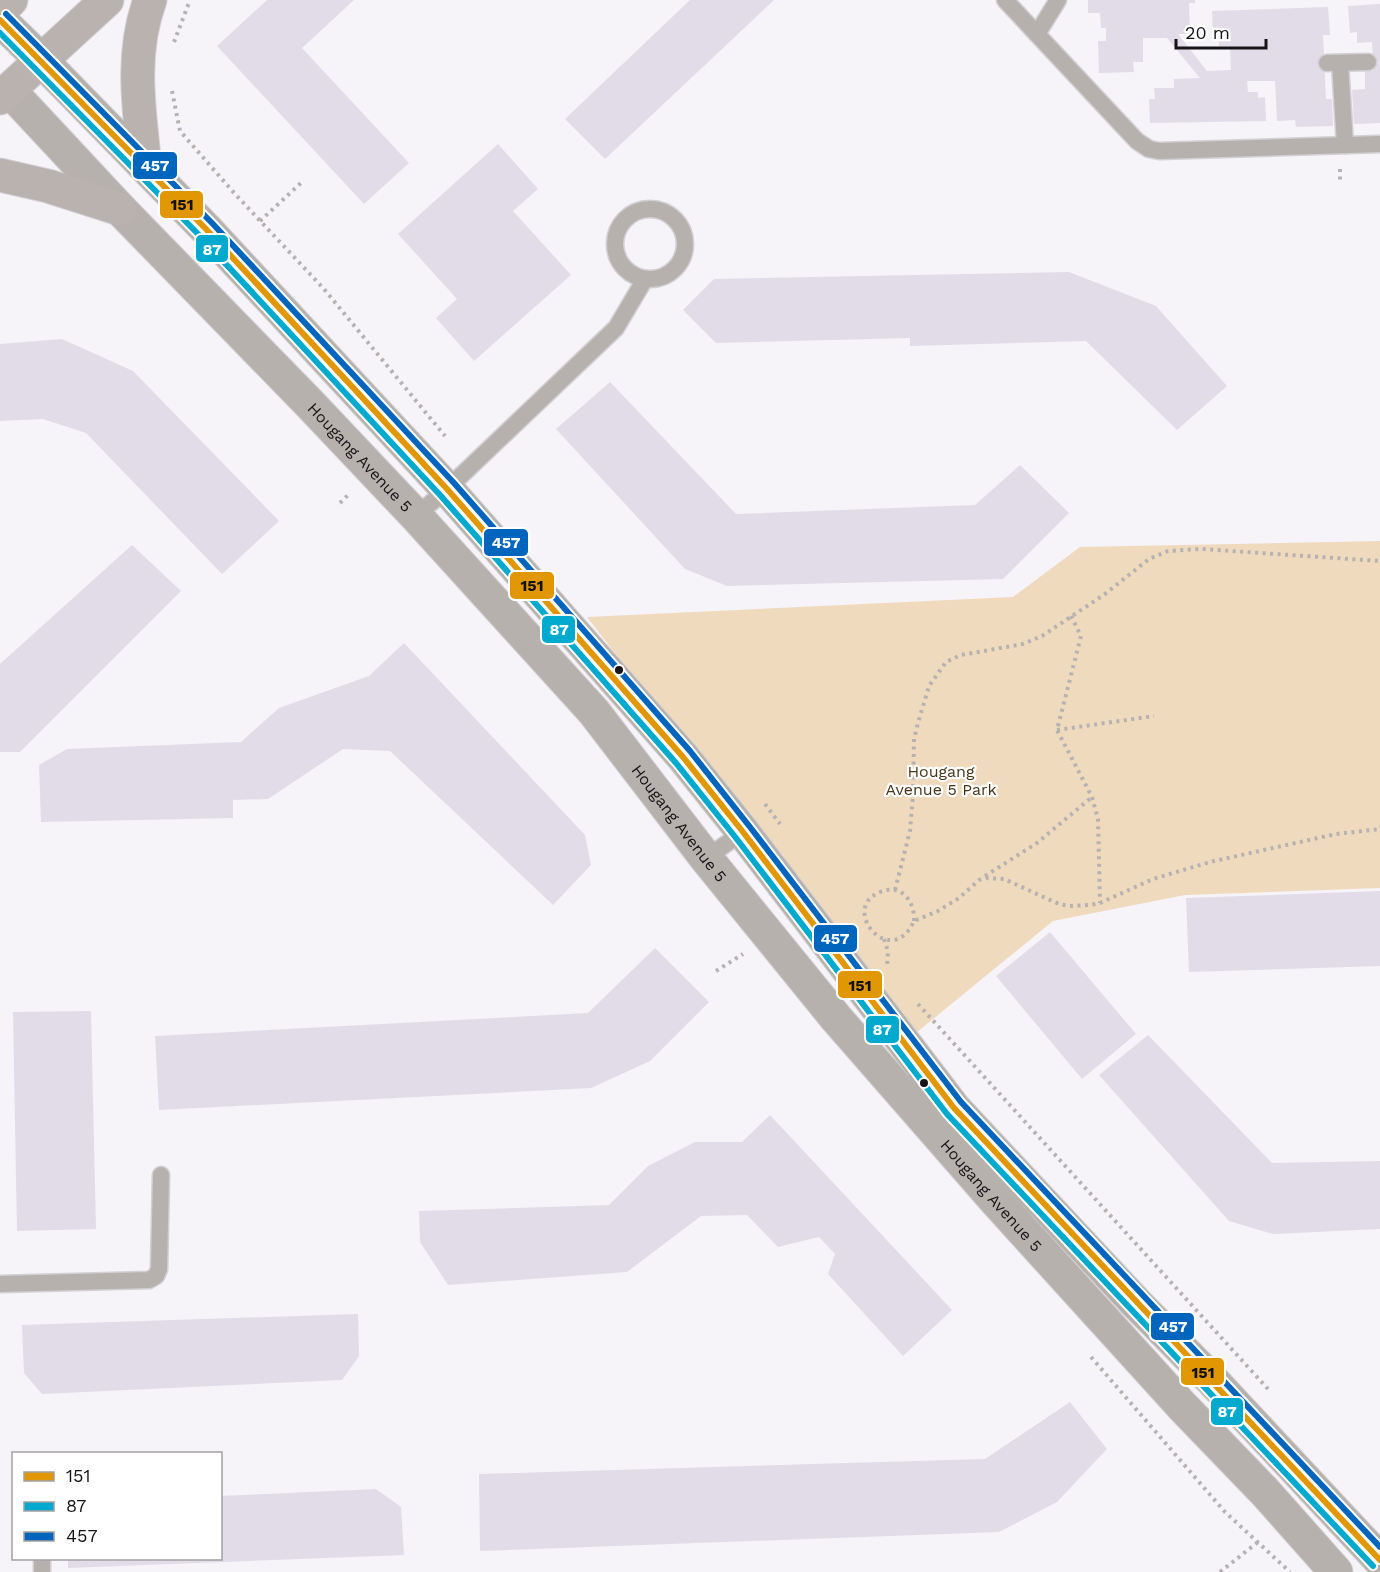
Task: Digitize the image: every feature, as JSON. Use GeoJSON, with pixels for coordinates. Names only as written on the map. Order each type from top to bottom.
{"type":"FeatureCollection","features":[{"type":"Feature","properties":{"kind":"main road"},"geometry":{"type":"LineString","coordinates":[[0,11],[11,0]]}},
{"type":"Feature","properties":{"kind":"main road"},"geometry":{"type":"LineString","coordinates":[[3,90],[42,62],[107,0]]}},
{"type":"Feature","properties":{"kind":"main road"},"geometry":{"type":"LineString","coordinates":[[145,166],[137,78],[138,44],[150,0]]}},
{"type":"Feature","properties":{"kind":"main road"},"geometry":{"type":"LineString","coordinates":[[0,175],[48,186],[120,209]]}},
{"type":"Feature","properties":{"kind":"street","name":"Hougang Avenue 5"},"geometry":{"type":"LineString","coordinates":[[0,20],[145,166],[447,489],[683,757],[954,1108],[1380,1560]]}},
{"type":"Feature","properties":{"kind":"street","name":"Hougang Avenue 5"},"geometry":{"type":"LineString","coordinates":[[3,90],[310,404],[416,516],[594,712],[706,858],[836,1018],[1182,1406],[1256,1482],[1336,1572]]}},
{"type":"Feature","properties":{"kind":"lane"},"geometry":{"type":"LineString","coordinates":[[1005,0],[1137,141],[1149,149],[1159,151],[1380,144]]}},
{"type":"Feature","properties":{"kind":"lane"},"geometry":{"type":"LineString","coordinates":[[1037,34],[1058,0]]}},
{"type":"Feature","properties":{"kind":"lane"},"geometry":{"type":"LineString","coordinates":[[1345,145],[1333,63],[1368,62]]}},
{"type":"Feature","properties":{"kind":"lane"},"geometry":{"type":"LineString","coordinates":[[646,208],[659,209],[670,214],[678,222],[684,233],[686,244],[677,267],[657,279],[645,279],[633,276],[624,269],[617,259],[614,237],[618,226],[626,217],[646,208]]}},
{"type":"Feature","properties":{"kind":"lane"},"geometry":{"type":"LineString","coordinates":[[416,516],[616,328],[645,279]]}},
{"type":"Feature","properties":{"kind":"lane"},"geometry":{"type":"LineString","coordinates":[[706,858],[743,832]]}},
{"type":"Feature","properties":{"kind":"lane"},"geometry":{"type":"LineString","coordinates":[[0,1284],[149,1280],[156,1276],[160,1256],[161,1175]]}},
{"type":"Feature","properties":{"kind":"lane"},"geometry":{"type":"LineString","coordinates":[[1182,1406],[1212,1380]]}},
{"type":"Feature","properties":{"kind":"lane"},"geometry":{"type":"LineString","coordinates":[[1256,1482],[1284,1457]]}},
{"type":"Feature","properties":{"kind":"lane"},"geometry":{"type":"LineString","coordinates":[[1256,1482],[1284,1457]]}},
{"type":"Feature","properties":{"kind":"path"},"geometry":{"type":"LineString","coordinates":[[173,50],[190,0]]}},
{"type":"Feature","properties":{"kind":"path"},"geometry":{"type":"LineString","coordinates":[[1340,169],[1340,180]]}},
{"type":"Feature","properties":{"kind":"path"},"geometry":{"type":"LineString","coordinates":[[260,221],[302,182]]}},
{"type":"Feature","properties":{"kind":"path"},"geometry":{"type":"LineString","coordinates":[[340,504],[351,492]]}},
{"type":"Feature","properties":{"kind":"path"},"geometry":{"type":"LineString","coordinates":[[895,890],[911,821],[915,739],[922,703],[934,677],[946,662],[961,655],[1023,644],[1052,630],[1149,559],[1157,554],[1177,549],[1380,561]]}},
{"type":"Feature","properties":{"kind":"path"},"geometry":{"type":"LineString","coordinates":[[1071,616],[1081,636],[1057,730],[1092,797],[1098,819],[1100,903]]}},
{"type":"Feature","properties":{"kind":"path"},"geometry":{"type":"LineString","coordinates":[[1057,730],[1154,716]]}},
{"type":"Feature","properties":{"kind":"path"},"geometry":{"type":"LineString","coordinates":[[915,921],[959,898],[979,880],[1037,843],[1092,797]]}},
{"type":"Feature","properties":{"kind":"path"},"geometry":{"type":"LineString","coordinates":[[979,880],[992,877],[1004,879],[1052,902],[1069,906],[1100,903],[1153,879],[1210,862],[1336,834],[1380,829]]}},
{"type":"Feature","properties":{"kind":"path"},"geometry":{"type":"LineString","coordinates":[[895,890],[904,894],[911,901],[915,910],[915,921],[903,936],[884,939],[875,935],[868,928],[865,909],[869,900],[876,893],[895,890]]}},
{"type":"Feature","properties":{"kind":"path"},"geometry":{"type":"LineString","coordinates":[[716,971],[752,948]]}},
{"type":"Feature","properties":{"kind":"path"},"geometry":{"type":"LineString","coordinates":[[911,996],[1270,1392]]}},
{"type":"Feature","properties":{"kind":"path"},"geometry":{"type":"LineString","coordinates":[[1220,1572],[1258,1542]]}},
{"type":"Feature","properties":{"kind":"green space","name":"Hougang Avenue 5 Park"},"geometry":{"type":"Polygon","coordinates":[[[1380,541],[1380,888],[1185,895],[1053,921],[911,1037],[587,617],[1013,597],[1080,547],[1380,541]]]}},
{"type":"Feature","properties":{"kind":"building"},"geometry":{"type":"Polygon","coordinates":[[[267,0],[354,0],[302,48],[409,163],[364,204],[217,46],[267,0]]]}},
{"type":"Feature","properties":{"kind":"building"},"geometry":{"type":"Polygon","coordinates":[[[690,0],[774,0],[605,159],[565,119],[690,0]]]}},
{"type":"Feature","properties":{"kind":"building"},"geometry":{"type":"Polygon","coordinates":[[[1088,0],[1195,0],[1195,3],[1189,3],[1190,34],[1178,34],[1207,71],[1231,70],[1230,47],[1219,48],[1219,34],[1213,34],[1212,11],[1328,7],[1330,35],[1323,35],[1326,99],[1332,99],[1333,126],[1296,127],[1295,120],[1277,121],[1275,81],[1247,81],[1248,92],[1258,92],[1258,98],[1265,97],[1266,121],[1150,123],[1149,99],[1155,99],[1154,88],[1174,88],[1174,79],[1200,78],[1167,38],[1143,38],[1143,62],[1133,62],[1134,72],[1099,73],[1098,41],[1106,41],[1106,28],[1101,28],[1100,13],[1088,13],[1088,0]]]}},
{"type":"Feature","properties":{"kind":"building"},"geometry":{"type":"Polygon","coordinates":[[[1380,4],[1380,123],[1354,124],[1352,90],[1365,89],[1365,71],[1373,71],[1372,42],[1357,43],[1357,32],[1350,33],[1348,6],[1380,4]]]}},
{"type":"Feature","properties":{"kind":"building"},"geometry":{"type":"Polygon","coordinates":[[[498,144],[538,189],[513,211],[571,275],[474,361],[436,318],[457,299],[398,234],[498,144]]]}},
{"type":"Feature","properties":{"kind":"building"},"geometry":{"type":"Polygon","coordinates":[[[1069,272],[1156,306],[1227,386],[1177,430],[1086,341],[910,346],[910,338],[716,343],[683,310],[714,279],[1069,272]]]}},
{"type":"Feature","properties":{"kind":"building"},"geometry":{"type":"Polygon","coordinates":[[[62,339],[133,371],[279,521],[222,574],[86,433],[43,419],[0,421],[0,344],[62,339]]]}},
{"type":"Feature","properties":{"kind":"building"},"geometry":{"type":"Polygon","coordinates":[[[610,382],[736,514],[975,505],[1020,465],[1069,513],[1003,579],[727,586],[685,569],[556,429],[610,382]]]}},
{"type":"Feature","properties":{"kind":"building"},"geometry":{"type":"Polygon","coordinates":[[[132,545],[181,591],[20,752],[0,752],[0,664],[132,545]]]}},
{"type":"Feature","properties":{"kind":"building"},"geometry":{"type":"Polygon","coordinates":[[[404,643],[585,835],[591,865],[553,905],[390,751],[343,749],[268,799],[233,800],[233,818],[41,822],[39,765],[67,749],[241,742],[279,708],[369,676],[404,643]]]}},
{"type":"Feature","properties":{"kind":"building"},"geometry":{"type":"Polygon","coordinates":[[[1380,891],[1380,966],[1189,972],[1186,898],[1380,891]]]}},
{"type":"Feature","properties":{"kind":"building"},"geometry":{"type":"Polygon","coordinates":[[[1050,932],[1136,1034],[1082,1079],[996,976],[1050,932]]]}},
{"type":"Feature","properties":{"kind":"building"},"geometry":{"type":"Polygon","coordinates":[[[655,948],[709,1002],[650,1061],[591,1088],[159,1110],[155,1036],[588,1013],[655,948]]]}},
{"type":"Feature","properties":{"kind":"building"},"geometry":{"type":"Polygon","coordinates":[[[91,1011],[96,1229],[17,1231],[13,1012],[91,1011]]]}},
{"type":"Feature","properties":{"kind":"building"},"geometry":{"type":"Polygon","coordinates":[[[1148,1035],[1272,1163],[1380,1161],[1380,1229],[1273,1234],[1229,1221],[1099,1075],[1148,1035]]]}},
{"type":"Feature","properties":{"kind":"building"},"geometry":{"type":"Polygon","coordinates":[[[770,1115],[952,1310],[903,1356],[828,1274],[835,1254],[819,1237],[778,1247],[747,1215],[701,1216],[627,1272],[448,1285],[420,1242],[419,1211],[609,1205],[648,1166],[695,1142],[742,1142],[770,1115]]]}},
{"type":"Feature","properties":{"kind":"building"},"geometry":{"type":"Polygon","coordinates":[[[358,1314],[359,1356],[342,1380],[42,1394],[24,1373],[22,1325],[358,1314]]]}},
{"type":"Feature","properties":{"kind":"building"},"geometry":{"type":"Polygon","coordinates":[[[1070,1402],[1107,1449],[1057,1502],[999,1532],[480,1551],[479,1474],[985,1459],[1070,1402]]]}},
{"type":"Feature","properties":{"kind":"building"},"geometry":{"type":"Polygon","coordinates":[[[376,1489],[401,1507],[404,1555],[68,1568],[68,1560],[222,1560],[222,1496],[376,1489]]]}},
{"type":"Feature","properties":{"kind":"transit line","name":"457"},"geometry":{"type":"LineString","coordinates":[[6,14],[212,223],[454,483],[690,751],[961,1102],[1380,1547]]}},
{"type":"Feature","properties":{"kind":"transit line","name":"151"},"geometry":{"type":"LineString","coordinates":[[0,20],[206,229],[447,489],[683,757],[954,1108],[1380,1560]]}},
{"type":"Feature","properties":{"kind":"transit line","name":"87"},"geometry":{"type":"LineString","coordinates":[[0,33],[199,235],[440,495],[676,763],[947,1114],[1373,1566]]}}]}
